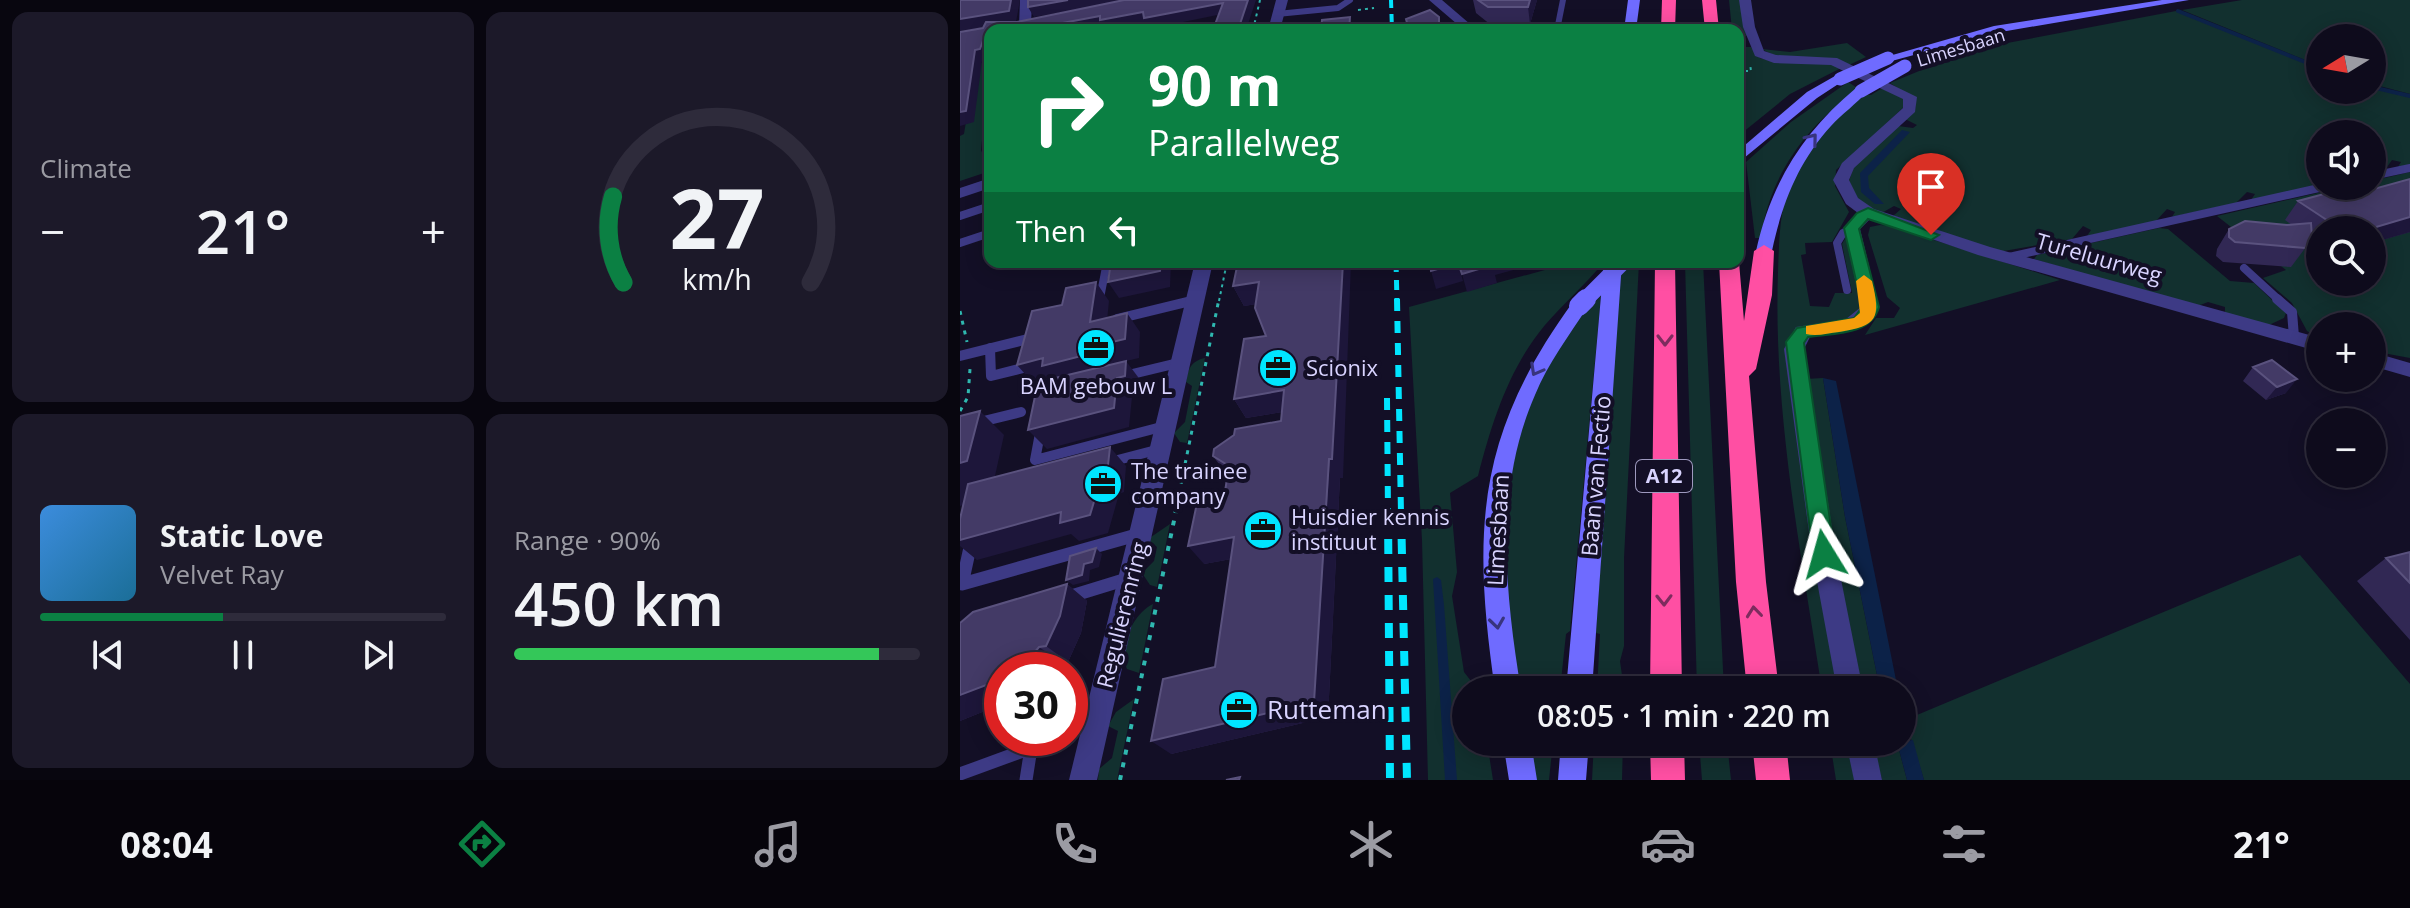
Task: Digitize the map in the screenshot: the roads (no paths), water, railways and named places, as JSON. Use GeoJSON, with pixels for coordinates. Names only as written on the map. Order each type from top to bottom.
{"type":"FeatureCollection","features":[{"type":"Feature","properties":{"kind":"highway"},"geometry":{"type":"LineString","coordinates":[[1668,24],[1669,0]]}},
{"type":"Feature","properties":{"kind":"highway"},"geometry":{"type":"LineString","coordinates":[[1709,0],[1711,24]]}},
{"type":"Feature","properties":{"kind":"highway"},"geometry":{"type":"LineString","coordinates":[[1738,390],[1761,295],[1764,251]]}},
{"type":"Feature","properties":{"kind":"highway","name":"A12"},"geometry":{"type":"LineString","coordinates":[[1665,268],[1666,676]]}},
{"type":"Feature","properties":{"kind":"highway"},"geometry":{"type":"LineString","coordinates":[[1729,268],[1751,582],[1761,676]]}},
{"type":"Feature","properties":{"kind":"highway"},"geometry":{"type":"LineString","coordinates":[[1667,756],[1668,780]]}},
{"type":"Feature","properties":{"kind":"highway"},"geometry":{"type":"LineString","coordinates":[[1770,756],[1773,780]]}},
{"type":"Feature","properties":{"kind":"main road"},"geometry":{"type":"LineString","coordinates":[[1631,24],[1634,0]]}},
{"type":"Feature","properties":{"kind":"main road","name":"Limesbaan"},"geometry":{"type":"LineString","coordinates":[[1744,154],[1790,112],[1840,79],[1888,58],[1979,33],[2183,0]]}},
{"type":"Feature","properties":{"kind":"main road","name":"Limesbaan"},"geometry":{"type":"LineString","coordinates":[[1764,251],[1776,198],[1797,159],[1833,114],[1861,91],[1905,66],[1947,48],[2068,20]]}},
{"type":"Feature","properties":{"kind":"main road","name":"Baan van Fectio"},"geometry":{"type":"LineString","coordinates":[[1580,676],[1613,268]]}},
{"type":"Feature","properties":{"kind":"main road","name":"Limesbaan"},"geometry":{"type":"LineString","coordinates":[[1506,676],[1494,598],[1495,509],[1500,468],[1515,413],[1532,377],[1579,306],[1617,268]]}},
{"type":"Feature","properties":{"kind":"main road"},"geometry":{"type":"LineString","coordinates":[[1519,756],[1523,780]]}},
{"type":"Feature","properties":{"kind":"main road"},"geometry":{"type":"LineString","coordinates":[[1572,780],[1574,756]]}},
{"type":"Feature","properties":{"kind":"street"},"geometry":{"type":"LineString","coordinates":[[1021,24],[1026,0]]}},
{"type":"Feature","properties":{"kind":"street"},"geometry":{"type":"LineString","coordinates":[[1275,24],[1282,0]]}},
{"type":"Feature","properties":{"kind":"street"},"geometry":{"type":"LineString","coordinates":[[1435,0],[1464,24]]}},
{"type":"Feature","properties":{"kind":"street"},"geometry":{"type":"LineString","coordinates":[[1745,0],[1749,27],[1759,53],[1774,59],[1833,61],[1910,97],[1910,109],[1847,166],[1841,180],[1852,201],[1868,212],[1852,228],[1870,307],[1868,316],[1859,323],[1803,332],[1794,349],[1824,554],[1847,676]]}},
{"type":"Feature","properties":{"kind":"street"},"geometry":{"type":"LineString","coordinates":[[1035,24],[1040,23]]}},
{"type":"Feature","properties":{"kind":"street"},"geometry":{"type":"LineString","coordinates":[[960,193],[984,185]]}},
{"type":"Feature","properties":{"kind":"street","name":"Tureluurweg"},"geometry":{"type":"LineString","coordinates":[[1868,212],[1905,228],[2007,258],[2306,341]]}},
{"type":"Feature","properties":{"kind":"street","name":"Regulierenring"},"geometry":{"type":"LineString","coordinates":[[1083,780],[1184,361],[1203,268]]}},
{"type":"Feature","properties":{"kind":"street"},"geometry":{"type":"LineString","coordinates":[[2386,363],[2410,370]]}},
{"type":"Feature","properties":{"kind":"street"},"geometry":{"type":"LineString","coordinates":[[1863,756],[1868,780]]}},
{"type":"Feature","properties":{"kind":"lane"},"geometry":{"type":"LineString","coordinates":[[1277,14],[1338,8],[1350,0]]}},
{"type":"Feature","properties":{"kind":"lane"},"geometry":{"type":"LineString","coordinates":[[1558,24],[1563,0]]}},
{"type":"Feature","properties":{"kind":"lane"},"geometry":{"type":"LineString","coordinates":[[2386,173],[2410,168]]}},
{"type":"Feature","properties":{"kind":"lane"},"geometry":{"type":"LineString","coordinates":[[2007,258],[2306,191]]}},
{"type":"Feature","properties":{"kind":"lane"},"geometry":{"type":"LineString","coordinates":[[960,216],[984,208]]}},
{"type":"Feature","properties":{"kind":"lane"},"geometry":{"type":"LineString","coordinates":[[1847,290],[1837,243],[1843,233],[1852,228]]}},
{"type":"Feature","properties":{"kind":"lane"},"geometry":{"type":"LineString","coordinates":[[960,243],[984,235]]}},
{"type":"Feature","properties":{"kind":"lane"},"geometry":{"type":"LineString","coordinates":[[1100,298],[1106,268]]}},
{"type":"Feature","properties":{"kind":"lane"},"geometry":{"type":"LineString","coordinates":[[2244,268],[2292,312],[2294,337]]}},
{"type":"Feature","properties":{"kind":"lane"},"geometry":{"type":"LineString","coordinates":[[1117,319],[1195,300]]}},
{"type":"Feature","properties":{"kind":"lane"},"geometry":{"type":"LineString","coordinates":[[960,356],[1038,336]]}},
{"type":"Feature","properties":{"kind":"lane"},"geometry":{"type":"LineString","coordinates":[[990,348],[991,376],[1031,366]]}},
{"type":"Feature","properties":{"kind":"lane"},"geometry":{"type":"LineString","coordinates":[[1107,381],[1184,361]]}},
{"type":"Feature","properties":{"kind":"lane"},"geometry":{"type":"LineString","coordinates":[[1044,409],[1035,460],[1164,437]]}},
{"type":"Feature","properties":{"kind":"lane"},"geometry":{"type":"LineString","coordinates":[[960,427],[1021,412]]}},
{"type":"Feature","properties":{"kind":"lane"},"geometry":{"type":"LineString","coordinates":[[1101,465],[1164,437]]}},
{"type":"Feature","properties":{"kind":"lane"},"geometry":{"type":"LineString","coordinates":[[975,526],[962,584],[1142,533]]}},
{"type":"Feature","properties":{"kind":"lane"},"geometry":{"type":"LineString","coordinates":[[1057,600],[1132,578]]}},
{"type":"Feature","properties":{"kind":"lane"},"geometry":{"type":"LineString","coordinates":[[1088,729],[1095,726]]}},
{"type":"Feature","properties":{"kind":"lane"},"geometry":{"type":"LineString","coordinates":[[961,776],[1011,756]]}},
{"type":"Feature","properties":{"kind":"lane"},"geometry":{"type":"LineString","coordinates":[[1026,780],[1030,756]]}},
{"type":"Feature","properties":{"kind":"water"},"geometry":{"type":"Polygon","coordinates":[[[1902,130],[1910,132],[1868,176],[1869,188],[1884,204],[1875,204],[1861,192],[1860,173],[1902,130]]]}},
{"type":"Feature","properties":{"kind":"water"},"geometry":{"type":"Polygon","coordinates":[[[1823,378],[1836,381],[1895,676],[1877,676],[1845,517],[1823,378]]]}},
{"type":"Feature","properties":{"kind":"water"},"geometry":{"type":"Polygon","coordinates":[[[1437,577],[1441,580],[1444,605],[1452,756],[1455,756],[1457,780],[1445,780],[1433,579],[1437,577]]]}},
{"type":"Feature","properties":{"kind":"water"},"geometry":{"type":"Polygon","coordinates":[[[1916,751],[1924,780],[1907,780],[1901,756],[1916,756],[1916,751]]]}},
{"type":"Feature","properties":{"kind":"waterway"},"geometry":{"type":"LineString","coordinates":[[2178,11],[2306,62]]}},
{"type":"Feature","properties":{"kind":"waterway"},"geometry":{"type":"LineString","coordinates":[[2386,90],[2410,96]]}},
{"type":"Feature","properties":{"kind":"railway"},"geometry":{"type":"LineString","coordinates":[[1391,0],[1392,24]]}},
{"type":"Feature","properties":{"kind":"railway"},"geometry":{"type":"LineString","coordinates":[[1396,268],[1397,301]]}},
{"type":"Feature","properties":{"kind":"railway"},"geometry":{"type":"LineString","coordinates":[[1397,299],[1401,513]]}},
{"type":"Feature","properties":{"kind":"railway"},"geometry":{"type":"LineString","coordinates":[[1387,398],[1388,513]]}},
{"type":"Feature","properties":{"kind":"railway"},"geometry":{"type":"LineString","coordinates":[[1388,511],[1390,780]]}},
{"type":"Feature","properties":{"kind":"railway"},"geometry":{"type":"LineString","coordinates":[[1401,511],[1407,780]]}},
{"type":"Feature","properties":{"kind":"place","name":"BAM gebouw L"},"geometry":{"type":"Point","coordinates":[1096,348]}},
{"type":"Feature","properties":{"kind":"place","name":"Scionix"},"geometry":{"type":"Point","coordinates":[1278,368]}},
{"type":"Feature","properties":{"kind":"place","name":"The trainee company"},"geometry":{"type":"Point","coordinates":[1103,484]}},
{"type":"Feature","properties":{"kind":"place","name":"Huisdier kennis instituut"},"geometry":{"type":"Point","coordinates":[1263,530]}},
{"type":"Feature","properties":{"kind":"place","name":"Rutteman"},"geometry":{"type":"Point","coordinates":[1239,710]}}]}
